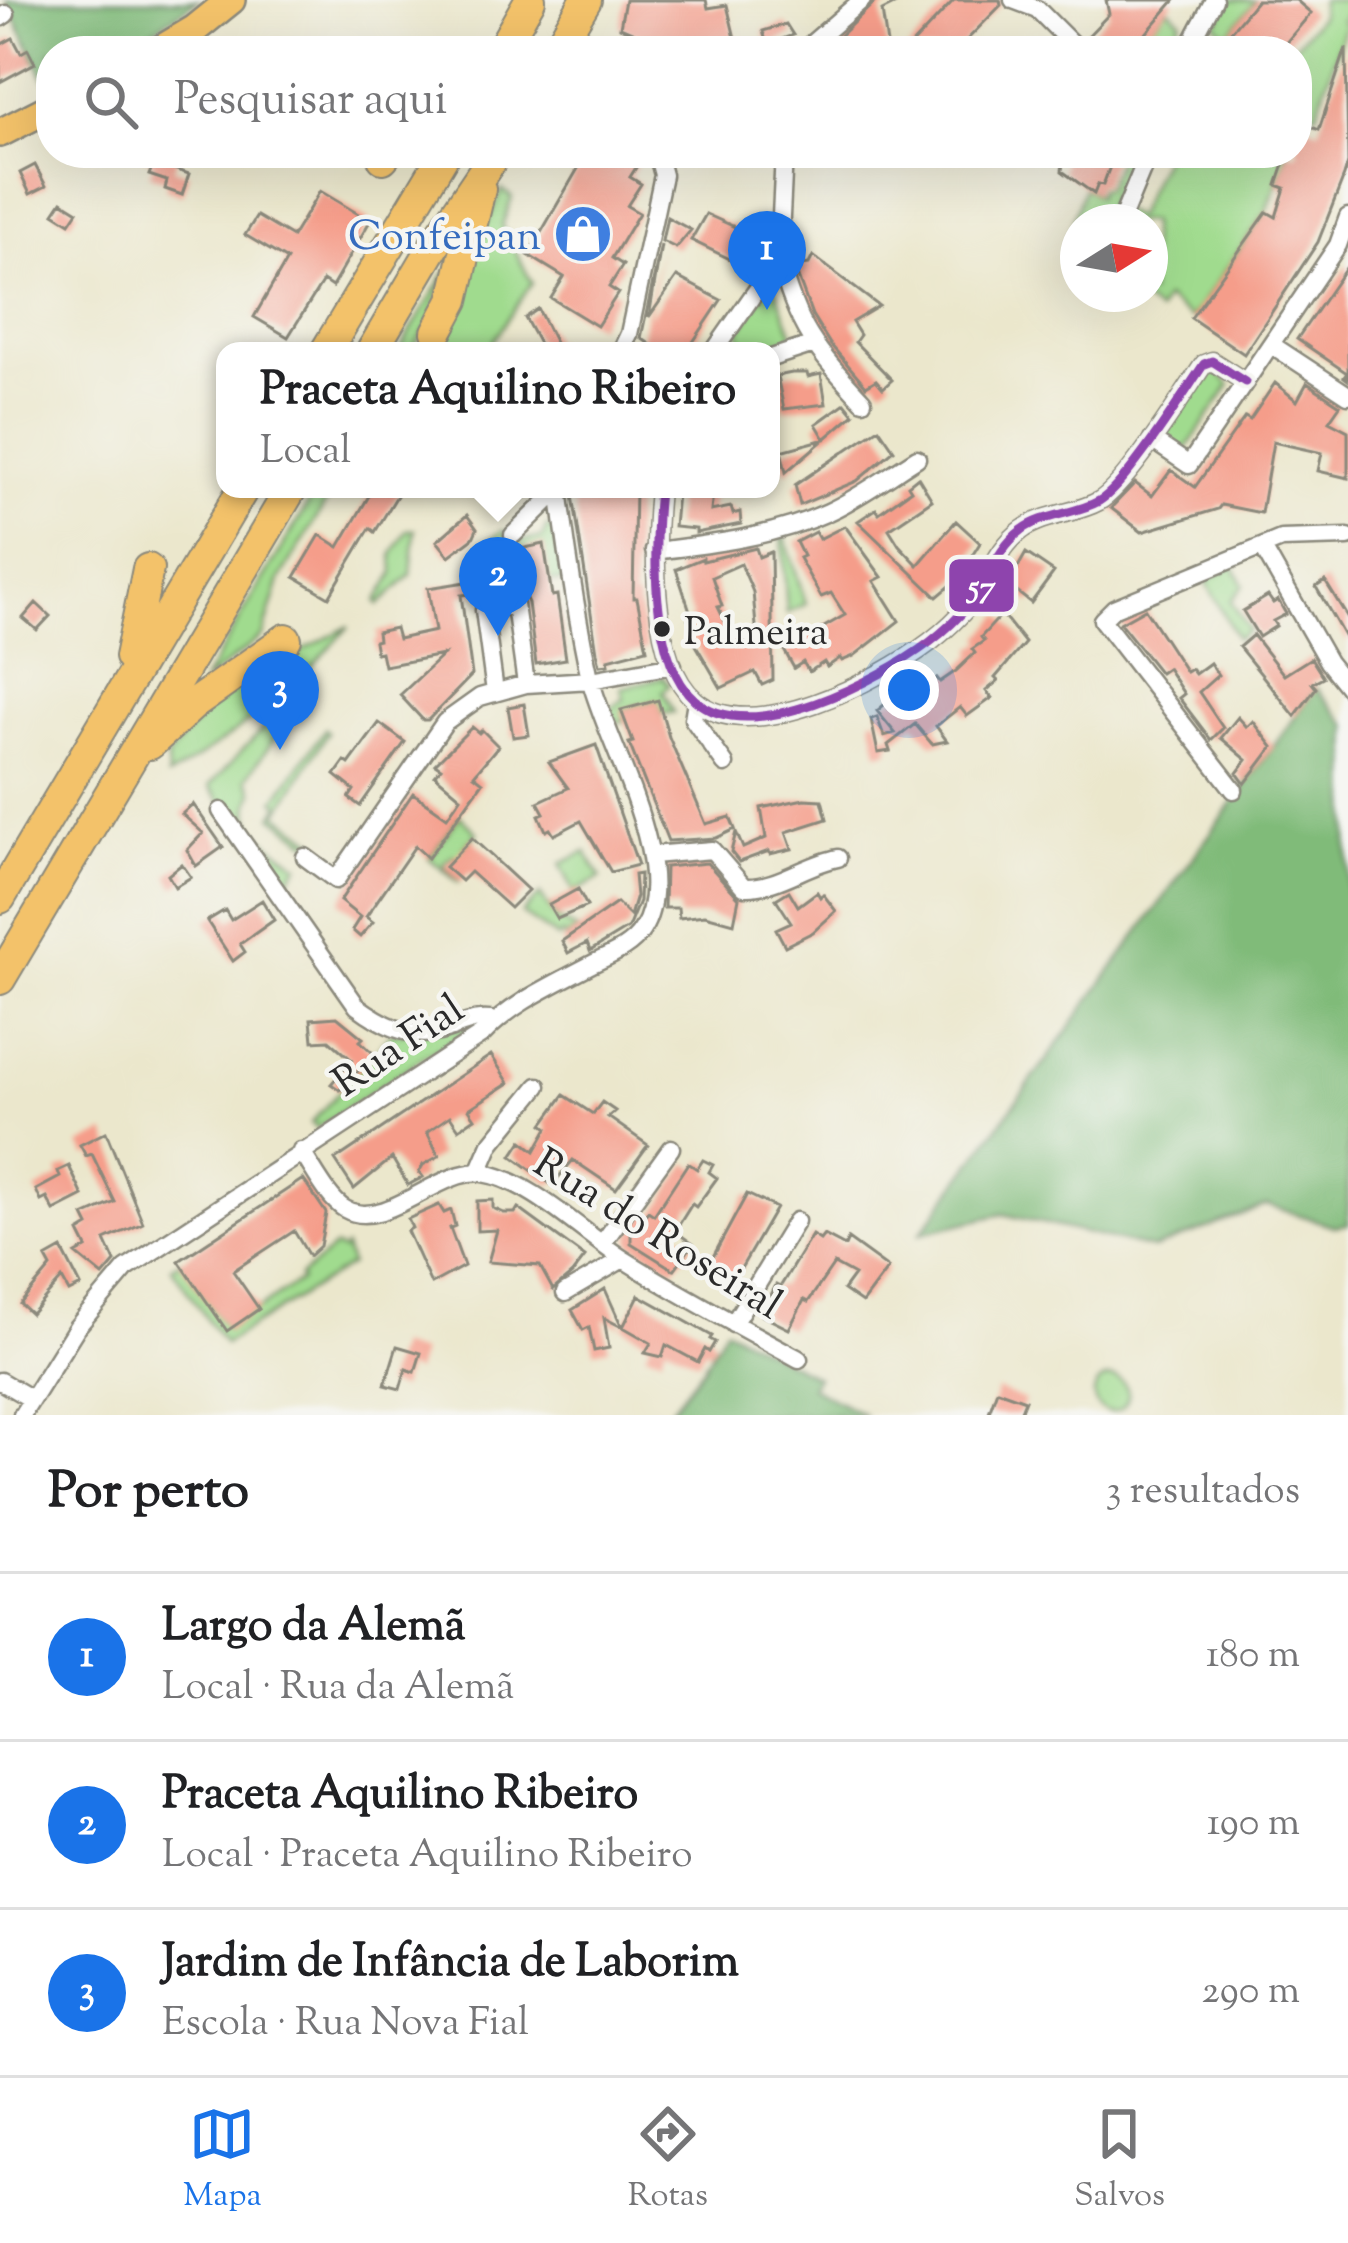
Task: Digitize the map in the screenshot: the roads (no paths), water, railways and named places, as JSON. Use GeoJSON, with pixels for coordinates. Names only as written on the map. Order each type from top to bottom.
{"type":"FeatureCollection","features":[{"type":"Feature","properties":{"kind":"highway"},"geometry":{"type":"LineString","coordinates":[[565,36],[586,0]]}},
{"type":"Feature","properties":{"kind":"highway"},"geometry":{"type":"LineString","coordinates":[[494,36],[525,8]]}},
{"type":"Feature","properties":{"kind":"highway"},"geometry":{"type":"LineString","coordinates":[[509,36],[525,8]]}},
{"type":"Feature","properties":{"kind":"highway"},"geometry":{"type":"LineString","coordinates":[[331,342],[436,168]]}},
{"type":"Feature","properties":{"kind":"highway"},"geometry":{"type":"LineString","coordinates":[[377,342],[486,168]]}},
{"type":"Feature","properties":{"kind":"highway"},"geometry":{"type":"LineString","coordinates":[[437,332],[454,300],[488,168]]}},
{"type":"Feature","properties":{"kind":"highway"},"geometry":{"type":"LineString","coordinates":[[0,898],[238,498]]}},
{"type":"Feature","properties":{"kind":"highway"},"geometry":{"type":"LineString","coordinates":[[0,979],[285,498]]}},
{"type":"Feature","properties":{"kind":"highway"},"geometry":{"type":"LineString","coordinates":[[117,699],[137,634],[148,569]]}},
{"type":"Feature","properties":{"kind":"highway"},"geometry":{"type":"LineString","coordinates":[[128,764],[194,704],[286,639]]}},
{"type":"Feature","properties":{"kind":"main road"},"geometry":{"type":"LineString","coordinates":[[181,36],[230,0]]}},
{"type":"Feature","properties":{"kind":"main road"},"geometry":{"type":"LineString","coordinates":[[0,133],[36,115]]}},
{"type":"Feature","properties":{"kind":"street"},"geometry":{"type":"LineString","coordinates":[[820,36],[862,0]]}},
{"type":"Feature","properties":{"kind":"street"},"geometry":{"type":"LineString","coordinates":[[1013,0],[1037,9],[1064,36]]}},
{"type":"Feature","properties":{"kind":"street"},"geometry":{"type":"LineString","coordinates":[[1195,36],[1214,0]]}},
{"type":"Feature","properties":{"kind":"street"},"geometry":{"type":"LineString","coordinates":[[625,342],[663,176],[661,168]]}},
{"type":"Feature","properties":{"kind":"street"},"geometry":{"type":"LineString","coordinates":[[783,168],[778,258],[787,289],[811,345],[863,400]]}},
{"type":"Feature","properties":{"kind":"street"},"geometry":{"type":"LineString","coordinates":[[1128,204],[1143,168]]}},
{"type":"Feature","properties":{"kind":"street"},"geometry":{"type":"LineString","coordinates":[[1152,440],[1189,465],[1338,245],[1348,217]]}},
{"type":"Feature","properties":{"kind":"street"},"geometry":{"type":"LineString","coordinates":[[720,342],[778,258]]}},
{"type":"Feature","properties":{"kind":"street"},"geometry":{"type":"LineString","coordinates":[[780,355],[811,345]]}},
{"type":"Feature","properties":{"kind":"street"},"geometry":{"type":"LineString","coordinates":[[1272,345],[1348,395]]}},
{"type":"Feature","properties":{"kind":"street"},"geometry":{"type":"LineString","coordinates":[[658,498],[654,551],[660,616],[673,665],[696,701],[721,712],[766,716],[805,709],[930,642],[969,605],[1006,545],[1024,527],[1102,500],[1152,440],[1204,364],[1212,361],[1245,382]]}},
{"type":"Feature","properties":{"kind":"street"},"geometry":{"type":"LineString","coordinates":[[654,551],[722,544],[777,531],[831,511],[917,458]]}},
{"type":"Feature","properties":{"kind":"street"},"geometry":{"type":"LineString","coordinates":[[513,535],[550,498]]}},
{"type":"Feature","properties":{"kind":"street","name":"Rua Fial"},"geometry":{"type":"LineString","coordinates":[[26,1407],[77,1327],[126,1269],[543,990],[623,948],[640,934],[650,914],[652,855],[591,680],[561,498]]}},
{"type":"Feature","properties":{"kind":"street"},"geometry":{"type":"LineString","coordinates":[[1234,790],[1102,620],[1114,608],[1281,539],[1348,537]]}},
{"type":"Feature","properties":{"kind":"street"},"geometry":{"type":"LineString","coordinates":[[1263,548],[1328,662],[1348,686]]}},
{"type":"Feature","properties":{"kind":"street"},"geometry":{"type":"LineString","coordinates":[[495,692],[484,610],[514,605],[526,684]]}},
{"type":"Feature","properties":{"kind":"street"},"geometry":{"type":"LineString","coordinates":[[305,857],[336,880],[445,722],[480,697],[526,684],[591,680],[673,665]]}},
{"type":"Feature","properties":{"kind":"street"},"geometry":{"type":"LineString","coordinates":[[696,701],[693,719],[725,764]]}},
{"type":"Feature","properties":{"kind":"street"},"geometry":{"type":"LineString","coordinates":[[221,811],[357,1006],[380,1023],[408,1032],[435,1034],[482,1018],[496,1021]]}},
{"type":"Feature","properties":{"kind":"street"},"geometry":{"type":"LineString","coordinates":[[652,855],[712,850],[744,887],[760,888],[815,862],[838,858]]}},
{"type":"Feature","properties":{"kind":"street"},"geometry":{"type":"LineString","coordinates":[[479,1172],[491,1144],[538,1086]]}},
{"type":"Feature","properties":{"kind":"street"},"geometry":{"type":"LineString","coordinates":[[602,1244],[670,1148]]}},
{"type":"Feature","properties":{"kind":"street","name":"Rua do Roseiral"},"geometry":{"type":"LineString","coordinates":[[301,1151],[342,1208],[359,1214],[377,1213],[454,1177],[479,1172],[508,1180],[623,1259],[799,1359]]}},
{"type":"Feature","properties":{"kind":"street"},"geometry":{"type":"LineString","coordinates":[[733,1324],[796,1221]]}},
{"type":"Feature","properties":{"kind":"street"},"geometry":{"type":"LineString","coordinates":[[565,1293],[623,1259]]}},
{"type":"Feature","properties":{"kind":"street"},"geometry":{"type":"LineString","coordinates":[[0,1381],[26,1407]]}},
{"type":"Feature","properties":{"kind":"place","name":"Confeipan"},"geometry":{"type":"Point","coordinates":[583,234]}},
{"type":"Feature","properties":{"kind":"place","name":"Largo da Alemã"},"geometry":{"type":"Point","coordinates":[767,310]}},
{"type":"Feature","properties":{"kind":"place","name":"Palmeira"},"geometry":{"type":"Point","coordinates":[662,629]}},
{"type":"Feature","properties":{"kind":"place","name":"Praceta Aquilino Ribeiro"},"geometry":{"type":"Point","coordinates":[498,636]}},
{"type":"Feature","properties":{"kind":"place","name":"Jardim de Infância de Laborim"},"geometry":{"type":"Point","coordinates":[280,750]}}]}
